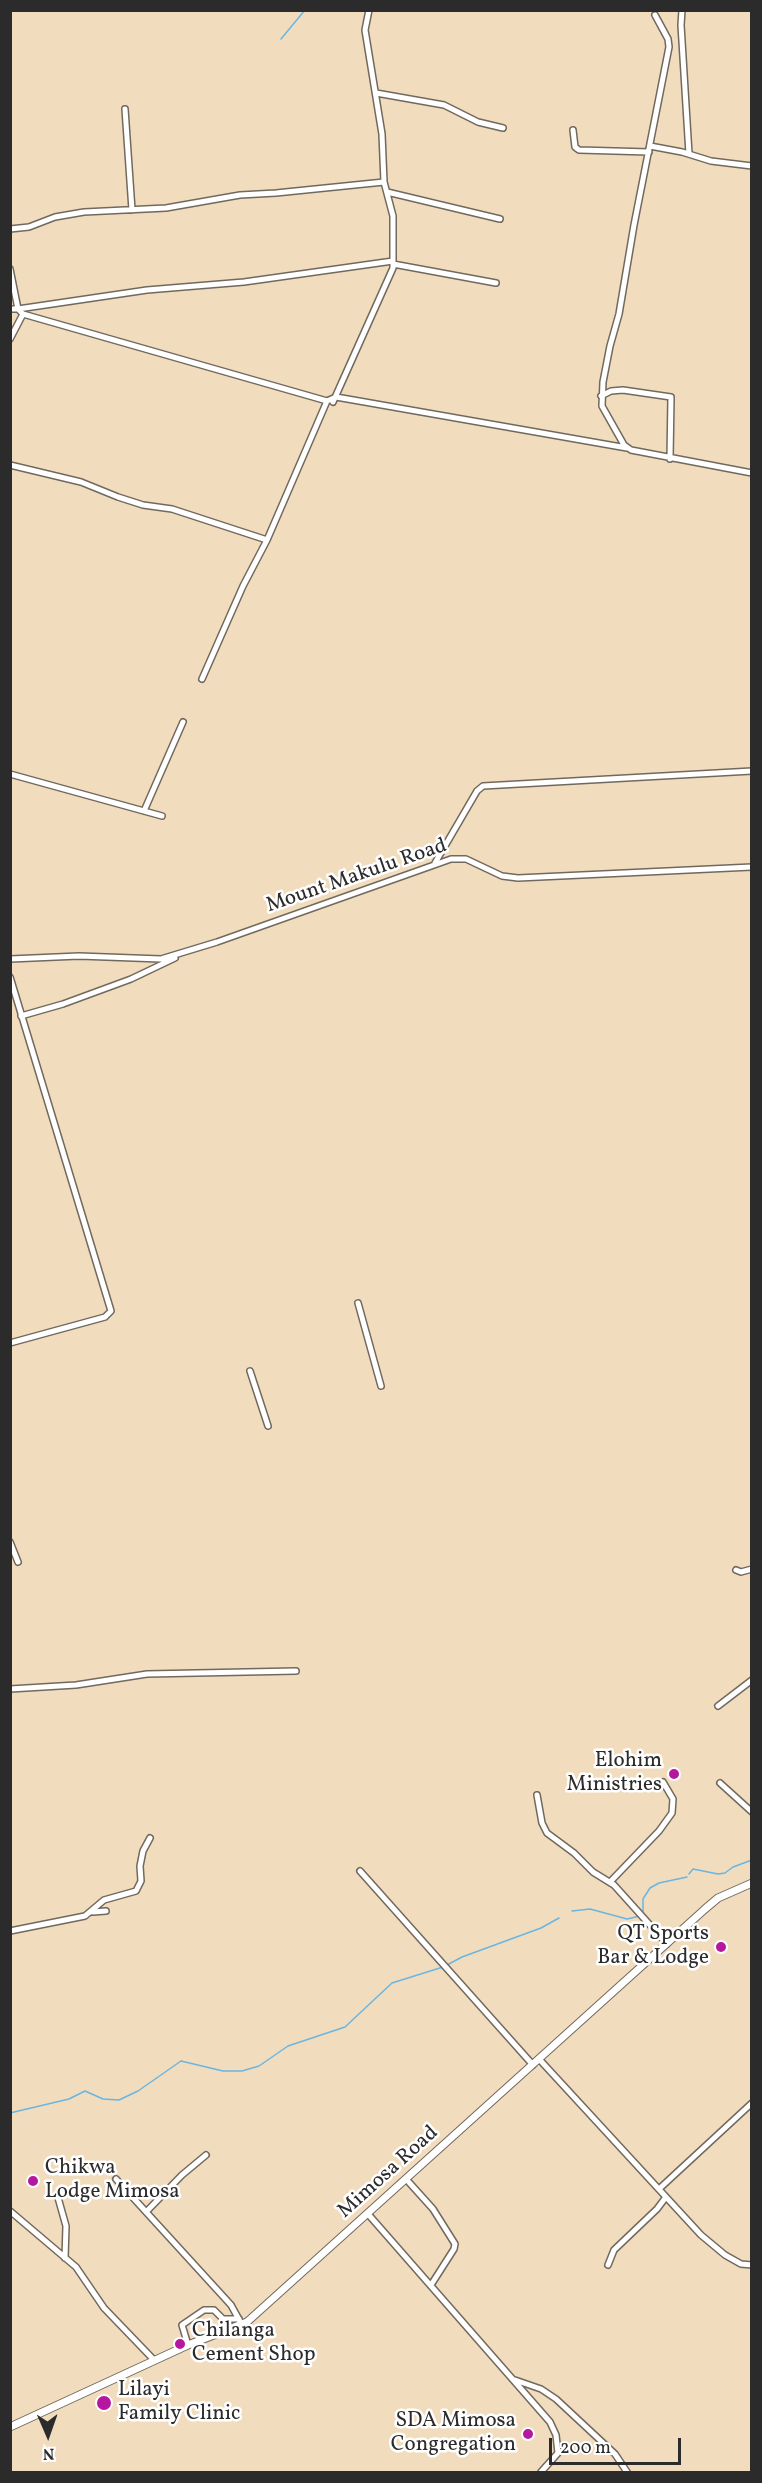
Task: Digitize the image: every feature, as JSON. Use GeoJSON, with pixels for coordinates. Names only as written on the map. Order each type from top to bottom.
{"type":"FeatureCollection","features":[{"type":"Feature","properties":{"kind":"street"},"geometry":{"type":"LineString","coordinates":[[202,680],[243,586],[267,540],[391,273],[393,216],[384,182],[384,149],[365,30],[369,10]]}},
{"type":"Feature","properties":{"kind":"street"},"geometry":{"type":"LineString","coordinates":[[682,10],[689,154]]}},
{"type":"Feature","properties":{"kind":"street"},"geometry":{"type":"LineString","coordinates":[[627,448],[606,417],[601,396],[610,346],[619,314],[669,47],[668,39],[655,15]]}},
{"type":"Feature","properties":{"kind":"street"},"geometry":{"type":"LineString","coordinates":[[376,93],[444,105],[478,122],[503,128]]}},
{"type":"Feature","properties":{"kind":"street"},"geometry":{"type":"LineString","coordinates":[[125,109],[132,210]]}},
{"type":"Feature","properties":{"kind":"street"},"geometry":{"type":"LineString","coordinates":[[573,130],[575,147],[579,150],[650,149],[689,154],[711,161],[752,166]]}},
{"type":"Feature","properties":{"kind":"street"},"geometry":{"type":"LineString","coordinates":[[10,229],[29,227],[64,215],[174,207],[240,195],[384,182]]}},
{"type":"Feature","properties":{"kind":"street"},"geometry":{"type":"LineString","coordinates":[[387,192],[500,219]]}},
{"type":"Feature","properties":{"kind":"street"},"geometry":{"type":"LineString","coordinates":[[10,309],[393,263],[496,283]]}},
{"type":"Feature","properties":{"kind":"street"},"geometry":{"type":"LineString","coordinates":[[10,269],[18,309],[23,314],[332,400],[627,448],[670,459],[752,473]]}},
{"type":"Feature","properties":{"kind":"street"},"geometry":{"type":"LineString","coordinates":[[10,339],[23,314]]}},
{"type":"Feature","properties":{"kind":"street"},"geometry":{"type":"LineString","coordinates":[[601,396],[611,391],[623,390],[671,397],[670,459]]}},
{"type":"Feature","properties":{"kind":"street"},"geometry":{"type":"LineString","coordinates":[[10,465],[81,482],[143,505],[172,509],[267,540]]}},
{"type":"Feature","properties":{"kind":"street"},"geometry":{"type":"LineString","coordinates":[[144,811],[183,722]]}},
{"type":"Feature","properties":{"kind":"street"},"geometry":{"type":"LineString","coordinates":[[435,863],[477,791],[483,786],[752,771]]}},
{"type":"Feature","properties":{"kind":"street"},"geometry":{"type":"LineString","coordinates":[[10,774],[162,816]]}},
{"type":"Feature","properties":{"kind":"street","name":"Mount Makulu Road"},"geometry":{"type":"LineString","coordinates":[[10,959],[79,957],[150,959],[181,954],[451,859],[466,859],[502,876],[518,878],[752,867]]}},
{"type":"Feature","properties":{"kind":"street"},"geometry":{"type":"LineString","coordinates":[[10,1013],[20,1014],[63,1004],[131,979],[181,954]]}},
{"type":"Feature","properties":{"kind":"street"},"geometry":{"type":"LineString","coordinates":[[10,977],[111,1311],[105,1317],[10,1343]]}},
{"type":"Feature","properties":{"kind":"street"},"geometry":{"type":"LineString","coordinates":[[358,1303],[381,1386]]}},
{"type":"Feature","properties":{"kind":"street"},"geometry":{"type":"LineString","coordinates":[[250,1371],[268,1426]]}},
{"type":"Feature","properties":{"kind":"street"},"geometry":{"type":"LineString","coordinates":[[10,1542],[18,1562]]}},
{"type":"Feature","properties":{"kind":"street"},"geometry":{"type":"LineString","coordinates":[[736,1570],[741,1572],[752,1569]]}},
{"type":"Feature","properties":{"kind":"street"},"geometry":{"type":"LineString","coordinates":[[10,1689],[76,1685],[156,1673],[296,1671]]}},
{"type":"Feature","properties":{"kind":"street"},"geometry":{"type":"LineString","coordinates":[[718,1706],[752,1680]]}},
{"type":"Feature","properties":{"kind":"street"},"geometry":{"type":"LineString","coordinates":[[610,1882],[659,1831],[672,1813],[673,1799],[663,1782]]}},
{"type":"Feature","properties":{"kind":"street"},"geometry":{"type":"LineString","coordinates":[[720,1783],[752,1812]]}},
{"type":"Feature","properties":{"kind":"street"},"geometry":{"type":"LineString","coordinates":[[537,1796],[542,1823],[547,1833],[574,1853],[596,1875],[610,1882],[667,1944]]}},
{"type":"Feature","properties":{"kind":"street"},"geometry":{"type":"LineString","coordinates":[[10,1931],[85,1916],[104,1900],[136,1891],[141,1881],[140,1866],[143,1851],[150,1838]]}},
{"type":"Feature","properties":{"kind":"street"},"geometry":{"type":"LineString","coordinates":[[360,1871],[536,2062],[714,2247],[741,2264],[752,2265]]}},
{"type":"Feature","properties":{"kind":"street","name":"Mimosa Road"},"geometry":{"type":"LineString","coordinates":[[10,2427],[258,2314],[718,1898],[752,1883]]}},
{"type":"Feature","properties":{"kind":"street"},"geometry":{"type":"LineString","coordinates":[[92,1912],[106,1911]]}},
{"type":"Feature","properties":{"kind":"street"},"geometry":{"type":"LineString","coordinates":[[659,2189],[752,2103]]}},
{"type":"Feature","properties":{"kind":"street"},"geometry":{"type":"LineString","coordinates":[[146,2212],[188,2169],[206,2155]]}},
{"type":"Feature","properties":{"kind":"street"},"geometry":{"type":"LineString","coordinates":[[116,2179],[228,2302],[240,2322]]}},
{"type":"Feature","properties":{"kind":"street"},"geometry":{"type":"LineString","coordinates":[[406,2180],[429,2203],[455,2244],[431,2285]]}},
{"type":"Feature","properties":{"kind":"street"},"geometry":{"type":"LineString","coordinates":[[57,2194],[66,2226],[65,2258]]}},
{"type":"Feature","properties":{"kind":"street"},"geometry":{"type":"LineString","coordinates":[[608,2265],[614,2250],[657,2209],[666,2197]]}},
{"type":"Feature","properties":{"kind":"street"},"geometry":{"type":"LineString","coordinates":[[10,2211],[76,2267],[104,2308],[154,2360]]}},
{"type":"Feature","properties":{"kind":"street"},"geometry":{"type":"LineString","coordinates":[[368,2214],[547,2418],[554,2431],[558,2453],[541,2472]]}},
{"type":"Feature","properties":{"kind":"street"},"geometry":{"type":"LineString","coordinates":[[188,2345],[181,2326],[204,2310],[214,2310],[223,2319],[240,2322]]}},
{"type":"Feature","properties":{"kind":"street"},"geometry":{"type":"LineString","coordinates":[[513,2380],[541,2389],[556,2399],[615,2454],[627,2472]]}},
{"type":"Feature","properties":{"kind":"waterway"},"geometry":{"type":"LineString","coordinates":[[281,39],[305,10]]}},
{"type":"Feature","properties":{"kind":"waterway"},"geometry":{"type":"LineString","coordinates":[[689,1874],[693,1869],[718,1874],[725,1873],[733,1867],[752,1860]]}},
{"type":"Feature","properties":{"kind":"waterway"},"geometry":{"type":"LineString","coordinates":[[643,1914],[643,1899],[650,1888],[659,1883],[687,1877]]}},
{"type":"Feature","properties":{"kind":"waterway"},"geometry":{"type":"LineString","coordinates":[[572,1911],[590,1909],[627,1919],[640,1916]]}},
{"type":"Feature","properties":{"kind":"waterway"},"geometry":{"type":"LineString","coordinates":[[447,1965],[462,1957],[541,1928],[559,1918]]}},
{"type":"Feature","properties":{"kind":"waterway"},"geometry":{"type":"LineString","coordinates":[[10,2113],[69,2099],[85,2091],[103,2099],[119,2100],[138,2091],[181,2061],[223,2071],[242,2071],[259,2066],[288,2046],[345,2027],[392,1983],[443,1967]]}},
{"type":"Feature","properties":{"kind":"place","name":"Elohim Ministries"},"geometry":{"type":"Point","coordinates":[674,1774]}},
{"type":"Feature","properties":{"kind":"place","name":"QT Sports Bar & Lodge"},"geometry":{"type":"Point","coordinates":[721,1947]}},
{"type":"Feature","properties":{"kind":"place","name":"Chikwa Lodge Mimosa"},"geometry":{"type":"Point","coordinates":[33,2181]}},
{"type":"Feature","properties":{"kind":"place","name":"Chilanga Cement Shop"},"geometry":{"type":"Point","coordinates":[180,2344]}},
{"type":"Feature","properties":{"kind":"place","name":"Lilayi Family Clinic"},"geometry":{"type":"Point","coordinates":[104,2403]}},
{"type":"Feature","properties":{"kind":"place","name":"SDA Mimosa Congregation"},"geometry":{"type":"Point","coordinates":[528,2434]}}]}
